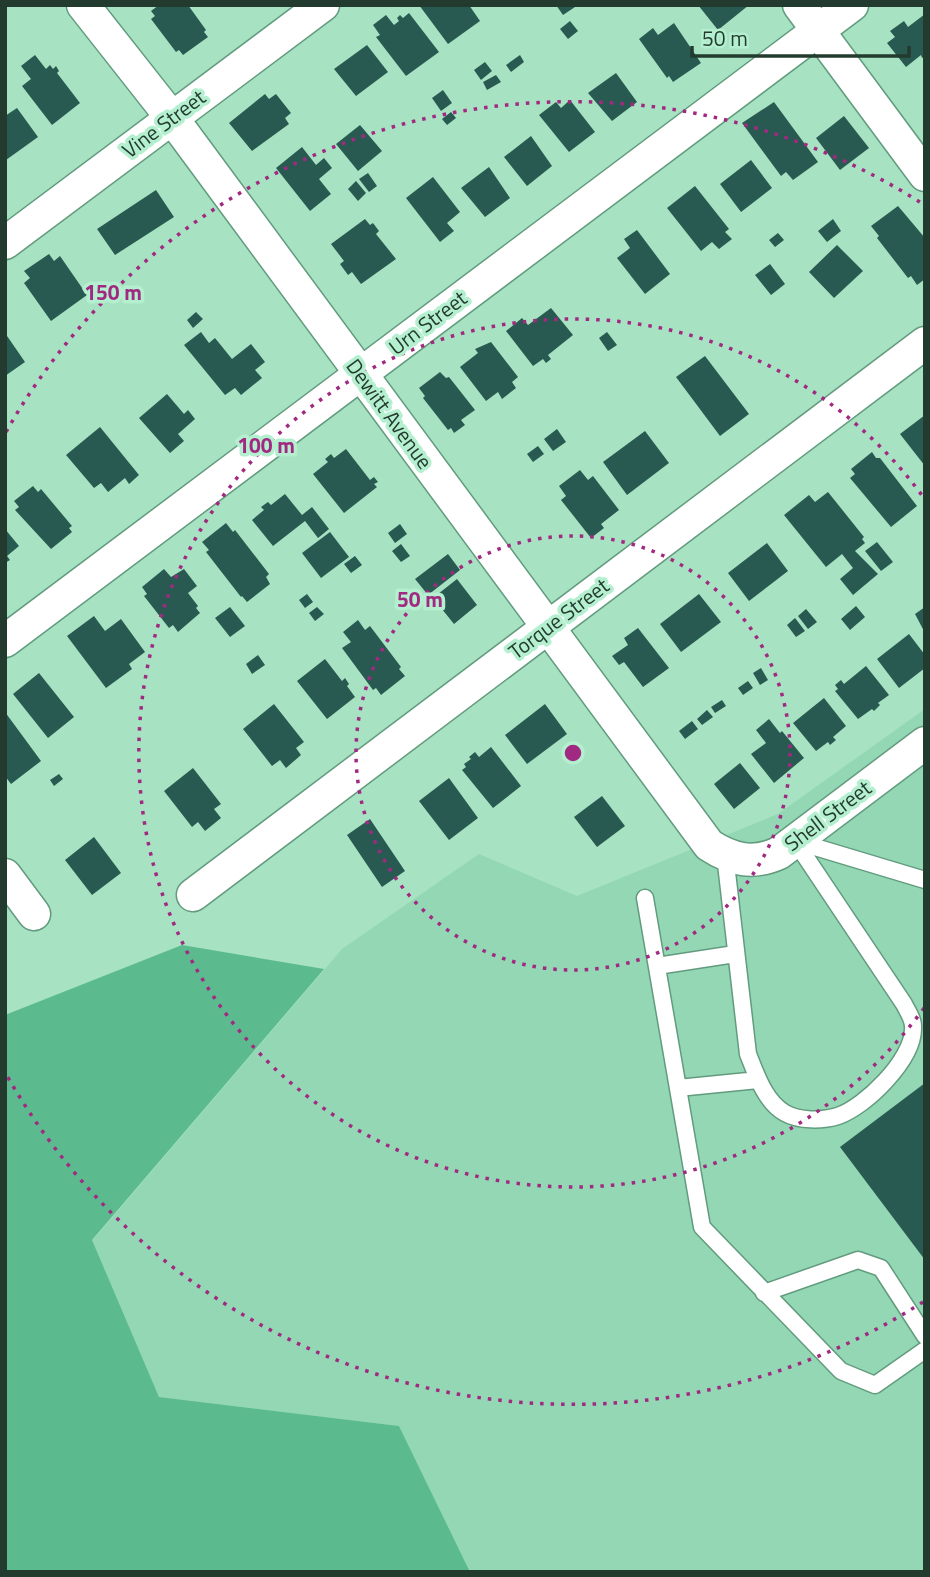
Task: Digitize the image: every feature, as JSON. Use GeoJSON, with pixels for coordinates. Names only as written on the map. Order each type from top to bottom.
{"type":"FeatureCollection","features":[{"type":"Feature","properties":{"kind":"street","name":"Dewitt Avenue"},"geometry":{"type":"LineString","coordinates":[[83,5],[172,118],[709,845],[724,855]]}},
{"type":"Feature","properties":{"kind":"street","name":"Vine Street"},"geometry":{"type":"LineString","coordinates":[[5,243],[323,5]]}},
{"type":"Feature","properties":{"kind":"street"},"geometry":{"type":"LineString","coordinates":[[799,5],[925,174]]}},
{"type":"Feature","properties":{"kind":"street","name":"Urn Street"},"geometry":{"type":"LineString","coordinates":[[5,641],[852,5]]}},
{"type":"Feature","properties":{"kind":"street","name":"Torque Street"},"geometry":{"type":"LineString","coordinates":[[193,895],[925,343]]}},
{"type":"Feature","properties":{"kind":"street","name":"Shell Street"},"geometry":{"type":"LineString","coordinates":[[724,855],[741,860],[758,860],[779,853],[925,743]]}},
{"type":"Feature","properties":{"kind":"street"},"geometry":{"type":"LineString","coordinates":[[5,875],[34,914]]}},
{"type":"Feature","properties":{"kind":"lane"},"geometry":{"type":"LineString","coordinates":[[795,841],[925,880]]}},
{"type":"Feature","properties":{"kind":"lane"},"geometry":{"type":"LineString","coordinates":[[724,855],[748,1054],[758,1080],[773,1103],[783,1112],[798,1118],[811,1119],[839,1116],[880,1087],[895,1070],[909,1047],[914,1030],[904,1004],[795,841]]}},
{"type":"Feature","properties":{"kind":"lane"},"geometry":{"type":"LineString","coordinates":[[645,898],[702,1227],[841,1371],[875,1385],[925,1350]]}},
{"type":"Feature","properties":{"kind":"lane"},"geometry":{"type":"LineString","coordinates":[[657,966],[736,954]]}},
{"type":"Feature","properties":{"kind":"lane"},"geometry":{"type":"LineString","coordinates":[[678,1088],[758,1080]]}},
{"type":"Feature","properties":{"kind":"lane"},"geometry":{"type":"LineString","coordinates":[[764,1293],[858,1260],[881,1268],[925,1336]]}},
{"type":"Feature","properties":{"kind":"shaded area"},"geometry":{"type":"Polygon","coordinates":[[[925,709],[925,1572],[470,1572],[399,1426],[159,1397],[92,1241],[342,949],[479,854],[577,896],[778,814],[925,709]]]}},
{"type":"Feature","properties":{"kind":"shaded area"},"geometry":{"type":"Polygon","coordinates":[[[182,945],[324,969],[92,1240],[159,1397],[399,1426],[470,1572],[5,1572],[5,1015],[182,945]]]}},
{"type":"Feature","properties":{"kind":"building"},"geometry":{"type":"Polygon","coordinates":[[[159,5],[188,5],[208,37],[183,55],[179,50],[176,52],[151,19],[155,16],[151,11],[159,5]]]}},
{"type":"Feature","properties":{"kind":"building"},"geometry":{"type":"Polygon","coordinates":[[[419,5],[469,5],[480,21],[448,44],[419,5]]]}},
{"type":"Feature","properties":{"kind":"building"},"geometry":{"type":"Polygon","coordinates":[[[556,5],[574,5],[575,7],[563,15],[556,5]]]}},
{"type":"Feature","properties":{"kind":"building"},"geometry":{"type":"Polygon","coordinates":[[[698,5],[749,5],[718,30],[698,5]]]}},
{"type":"Feature","properties":{"kind":"building"},"geometry":{"type":"Polygon","coordinates":[[[409,13],[439,52],[406,76],[376,37],[380,35],[373,25],[386,15],[394,25],[399,21],[397,18],[400,15],[403,18],[409,13]]]}},
{"type":"Feature","properties":{"kind":"building"},"geometry":{"type":"Polygon","coordinates":[[[925,14],[925,56],[922,58],[921,55],[906,67],[887,43],[895,37],[890,31],[904,21],[908,27],[925,14]]]}},
{"type":"Feature","properties":{"kind":"building"},"geometry":{"type":"Polygon","coordinates":[[[570,21],[578,31],[568,39],[560,29],[570,21]]]}},
{"type":"Feature","properties":{"kind":"building"},"geometry":{"type":"Polygon","coordinates":[[[674,23],[701,63],[673,82],[669,76],[667,78],[639,39],[653,28],[658,35],[674,23]]]}},
{"type":"Feature","properties":{"kind":"building"},"geometry":{"type":"Polygon","coordinates":[[[367,45],[388,72],[356,96],[334,69],[367,45]]]}},
{"type":"Feature","properties":{"kind":"building"},"geometry":{"type":"Polygon","coordinates":[[[35,55],[46,69],[50,65],[53,69],[56,66],[59,71],[57,73],[80,103],[52,125],[22,86],[31,79],[21,66],[35,55]]]}},
{"type":"Feature","properties":{"kind":"building"},"geometry":{"type":"Polygon","coordinates":[[[520,55],[524,62],[511,72],[506,65],[520,55]]]}},
{"type":"Feature","properties":{"kind":"building"},"geometry":{"type":"Polygon","coordinates":[[[485,62],[492,71],[481,80],[474,70],[485,62]]]}},
{"type":"Feature","properties":{"kind":"building"},"geometry":{"type":"Polygon","coordinates":[[[616,73],[637,102],[612,121],[588,93],[616,73]]]}},
{"type":"Feature","properties":{"kind":"building"},"geometry":{"type":"Polygon","coordinates":[[[496,75],[501,82],[487,90],[483,82],[496,75]]]}},
{"type":"Feature","properties":{"kind":"building"},"geometry":{"type":"Polygon","coordinates":[[[443,90],[452,103],[441,111],[432,98],[443,90]]]}},
{"type":"Feature","properties":{"kind":"building"},"geometry":{"type":"Polygon","coordinates":[[[265,94],[269,99],[276,94],[291,113],[285,118],[289,124],[252,151],[229,123],[265,94]]]}},
{"type":"Feature","properties":{"kind":"building"},"geometry":{"type":"Polygon","coordinates":[[[570,100],[595,132],[569,152],[539,115],[556,102],[561,108],[570,100]]]}},
{"type":"Feature","properties":{"kind":"building"},"geometry":{"type":"Polygon","coordinates":[[[774,102],[818,162],[793,180],[786,172],[781,176],[742,123],[774,102]]]}},
{"type":"Feature","properties":{"kind":"building"},"geometry":{"type":"Polygon","coordinates":[[[17,108],[38,137],[6,160],[5,116],[17,108]]]}},
{"type":"Feature","properties":{"kind":"building"},"geometry":{"type":"Polygon","coordinates":[[[451,112],[456,118],[447,125],[442,119],[451,112]]]}},
{"type":"Feature","properties":{"kind":"building"},"geometry":{"type":"Polygon","coordinates":[[[844,116],[869,148],[840,170],[816,138],[844,116]]]}},
{"type":"Feature","properties":{"kind":"building"},"geometry":{"type":"Polygon","coordinates":[[[360,125],[382,151],[358,171],[336,144],[360,125]]]}},
{"type":"Feature","properties":{"kind":"building"},"geometry":{"type":"Polygon","coordinates":[[[531,136],[552,166],[527,186],[504,157],[531,136]]]}},
{"type":"Feature","properties":{"kind":"building"},"geometry":{"type":"Polygon","coordinates":[[[302,147],[316,165],[324,158],[332,168],[319,179],[331,194],[310,211],[276,168],[302,147]]]}},
{"type":"Feature","properties":{"kind":"building"},"geometry":{"type":"Polygon","coordinates":[[[751,160],[772,188],[741,212],[720,184],[751,160]]]}},
{"type":"Feature","properties":{"kind":"building"},"geometry":{"type":"Polygon","coordinates":[[[489,167],[510,198],[485,217],[461,188],[489,167]]]}},
{"type":"Feature","properties":{"kind":"building"},"geometry":{"type":"Polygon","coordinates":[[[368,173],[377,186],[369,192],[359,179],[368,173]]]}},
{"type":"Feature","properties":{"kind":"building"},"geometry":{"type":"Polygon","coordinates":[[[433,177],[460,212],[447,223],[454,231],[440,242],[406,198],[433,177]]]}},
{"type":"Feature","properties":{"kind":"building"},"geometry":{"type":"Polygon","coordinates":[[[356,181],[366,193],[358,201],[348,189],[356,181]]]}},
{"type":"Feature","properties":{"kind":"building"},"geometry":{"type":"Polygon","coordinates":[[[695,186],[729,229],[725,232],[732,239],[719,249],[712,242],[701,251],[667,208],[695,186]]]}},
{"type":"Feature","properties":{"kind":"building"},"geometry":{"type":"Polygon","coordinates":[[[156,190],[174,217],[115,255],[97,229],[156,190]]]}},
{"type":"Feature","properties":{"kind":"building"},"geometry":{"type":"Polygon","coordinates":[[[898,206],[925,238],[925,279],[917,285],[911,276],[908,278],[871,226],[898,206]]]}},
{"type":"Feature","properties":{"kind":"building"},"geometry":{"type":"Polygon","coordinates":[[[365,219],[370,225],[373,223],[379,231],[376,234],[396,259],[361,284],[352,272],[348,275],[340,264],[344,261],[331,244],[365,219]]]}},
{"type":"Feature","properties":{"kind":"building"},"geometry":{"type":"Polygon","coordinates":[[[833,219],[841,231],[827,242],[818,231],[833,219]]]}},
{"type":"Feature","properties":{"kind":"building"},"geometry":{"type":"Polygon","coordinates":[[[637,230],[670,274],[645,294],[617,258],[630,248],[624,239],[637,230]]]}},
{"type":"Feature","properties":{"kind":"building"},"geometry":{"type":"Polygon","coordinates":[[[778,233],[784,240],[775,247],[769,240],[778,233]]]}},
{"type":"Feature","properties":{"kind":"building"},"geometry":{"type":"Polygon","coordinates":[[[837,245],[863,271],[834,298],[809,272],[837,245]]]}},
{"type":"Feature","properties":{"kind":"building"},"geometry":{"type":"Polygon","coordinates":[[[49,254],[54,261],[60,256],[87,295],[51,321],[24,283],[30,278],[24,271],[49,254]]]}},
{"type":"Feature","properties":{"kind":"building"},"geometry":{"type":"Polygon","coordinates":[[[770,264],[785,284],[771,295],[755,275],[770,264]]]}},
{"type":"Feature","properties":{"kind":"building"},"geometry":{"type":"Polygon","coordinates":[[[551,308],[573,335],[548,355],[551,359],[546,363],[543,359],[533,366],[506,331],[522,318],[528,325],[551,308]]]}},
{"type":"Feature","properties":{"kind":"building"},"geometry":{"type":"Polygon","coordinates":[[[196,312],[203,319],[193,328],[187,320],[196,312]]]}},
{"type":"Feature","properties":{"kind":"building"},"geometry":{"type":"Polygon","coordinates":[[[201,332],[209,343],[215,338],[232,359],[251,344],[265,362],[255,370],[262,378],[241,395],[235,388],[225,395],[184,345],[201,332]]]}},
{"type":"Feature","properties":{"kind":"building"},"geometry":{"type":"Polygon","coordinates":[[[607,332],[617,345],[608,351],[599,338],[607,332]]]}},
{"type":"Feature","properties":{"kind":"building"},"geometry":{"type":"Polygon","coordinates":[[[5,333],[25,362],[5,376],[5,333]]]}},
{"type":"Feature","properties":{"kind":"building"},"geometry":{"type":"Polygon","coordinates":[[[491,342],[518,377],[512,382],[516,388],[502,399],[498,392],[486,401],[460,367],[478,353],[475,349],[491,342]]]}},
{"type":"Feature","properties":{"kind":"building"},"geometry":{"type":"Polygon","coordinates":[[[705,356],[749,414],[720,436],[676,377],[705,356]]]}},
{"type":"Feature","properties":{"kind":"building"},"geometry":{"type":"Polygon","coordinates":[[[440,372],[446,378],[449,377],[475,410],[461,420],[465,425],[454,433],[451,428],[448,430],[423,398],[425,396],[419,388],[440,372]]]}},
{"type":"Feature","properties":{"kind":"building"},"geometry":{"type":"Polygon","coordinates":[[[167,394],[184,414],[188,410],[195,419],[178,434],[184,441],[170,453],[139,418],[167,394]]]}},
{"type":"Feature","properties":{"kind":"building"},"geometry":{"type":"Polygon","coordinates":[[[925,415],[925,466],[900,434],[925,415]]]}},
{"type":"Feature","properties":{"kind":"building"},"geometry":{"type":"Polygon","coordinates":[[[100,427],[139,475],[129,484],[125,478],[108,492],[101,483],[94,488],[66,455],[100,427]]]}},
{"type":"Feature","properties":{"kind":"building"},"geometry":{"type":"Polygon","coordinates":[[[557,429],[566,442],[553,451],[544,439],[557,429]]]}},
{"type":"Feature","properties":{"kind":"building"},"geometry":{"type":"Polygon","coordinates":[[[645,431],[669,463],[627,495],[603,462],[645,431]]]}},
{"type":"Feature","properties":{"kind":"building"},"geometry":{"type":"Polygon","coordinates":[[[538,446],[544,454],[533,462],[527,454],[538,446]]]}},
{"type":"Feature","properties":{"kind":"building"},"geometry":{"type":"Polygon","coordinates":[[[346,449],[370,480],[374,477],[378,482],[374,484],[377,487],[344,513],[313,474],[328,462],[325,459],[331,454],[334,458],[346,449]]]}},
{"type":"Feature","properties":{"kind":"building"},"geometry":{"type":"Polygon","coordinates":[[[872,452],[876,458],[880,458],[917,506],[891,527],[850,478],[855,474],[851,469],[872,452]]]}},
{"type":"Feature","properties":{"kind":"building"},"geometry":{"type":"Polygon","coordinates":[[[580,470],[588,480],[593,476],[619,510],[601,524],[604,528],[591,538],[561,500],[566,496],[559,486],[580,470]]]}},
{"type":"Feature","properties":{"kind":"building"},"geometry":{"type":"Polygon","coordinates":[[[33,486],[38,492],[41,489],[72,526],[69,528],[72,532],[51,549],[15,510],[19,507],[14,501],[33,486]]]}},
{"type":"Feature","properties":{"kind":"building"},"geometry":{"type":"Polygon","coordinates":[[[828,492],[864,537],[862,539],[865,543],[855,551],[878,574],[853,595],[840,579],[853,568],[842,554],[826,567],[784,515],[809,495],[815,502],[828,492]]]}},
{"type":"Feature","properties":{"kind":"building"},"geometry":{"type":"Polygon","coordinates":[[[285,494],[302,515],[312,507],[329,529],[318,538],[305,521],[273,546],[252,520],[264,510],[261,507],[268,502],[271,505],[285,494]]]}},
{"type":"Feature","properties":{"kind":"building"},"geometry":{"type":"Polygon","coordinates":[[[226,523],[233,532],[235,530],[269,574],[266,577],[270,584],[247,602],[206,552],[209,550],[202,542],[226,523]]]}},
{"type":"Feature","properties":{"kind":"building"},"geometry":{"type":"Polygon","coordinates":[[[400,524],[407,534],[395,543],[388,533],[400,524]]]}},
{"type":"Feature","properties":{"kind":"building"},"geometry":{"type":"Polygon","coordinates":[[[5,529],[19,546],[7,556],[10,560],[5,563],[5,529]]]}},
{"type":"Feature","properties":{"kind":"building"},"geometry":{"type":"Polygon","coordinates":[[[330,532],[349,557],[321,578],[302,553],[330,532]]]}},
{"type":"Feature","properties":{"kind":"building"},"geometry":{"type":"Polygon","coordinates":[[[877,542],[893,562],[881,571],[865,551],[877,542]]]}},
{"type":"Feature","properties":{"kind":"building"},"geometry":{"type":"Polygon","coordinates":[[[767,543],[788,571],[749,601],[728,573],[767,543]]]}},
{"type":"Feature","properties":{"kind":"building"},"geometry":{"type":"Polygon","coordinates":[[[401,544],[410,556],[401,562],[392,551],[401,544]]]}},
{"type":"Feature","properties":{"kind":"building"},"geometry":{"type":"Polygon","coordinates":[[[448,554],[460,570],[428,595],[415,579],[448,554]]]}},
{"type":"Feature","properties":{"kind":"building"},"geometry":{"type":"Polygon","coordinates":[[[355,556],[362,565],[351,573],[344,564],[355,556]]]}},
{"type":"Feature","properties":{"kind":"building"},"geometry":{"type":"Polygon","coordinates":[[[164,569],[171,577],[184,569],[197,586],[188,593],[200,613],[178,632],[173,625],[169,628],[144,596],[147,594],[142,587],[164,569]]]}},
{"type":"Feature","properties":{"kind":"building"},"geometry":{"type":"Polygon","coordinates":[[[457,579],[477,605],[454,624],[433,598],[457,579]]]}},
{"type":"Feature","properties":{"kind":"building"},"geometry":{"type":"Polygon","coordinates":[[[307,594],[313,602],[305,608],[299,600],[307,594]]]}},
{"type":"Feature","properties":{"kind":"building"},"geometry":{"type":"Polygon","coordinates":[[[699,594],[721,622],[681,652],[660,624],[699,594]]]}},
{"type":"Feature","properties":{"kind":"building"},"geometry":{"type":"Polygon","coordinates":[[[856,606],[865,617],[850,630],[841,619],[856,606]]]}},
{"type":"Feature","properties":{"kind":"building"},"geometry":{"type":"Polygon","coordinates":[[[230,607],[245,626],[230,637],[215,618],[230,607]]]}},
{"type":"Feature","properties":{"kind":"building"},"geometry":{"type":"Polygon","coordinates":[[[317,607],[324,614],[315,621],[309,613],[317,607]]]}},
{"type":"Feature","properties":{"kind":"building"},"geometry":{"type":"Polygon","coordinates":[[[925,607],[925,633],[915,614],[925,607]]]}},
{"type":"Feature","properties":{"kind":"building"},"geometry":{"type":"Polygon","coordinates":[[[806,609],[817,622],[808,629],[798,616],[806,609]]]}},
{"type":"Feature","properties":{"kind":"building"},"geometry":{"type":"Polygon","coordinates":[[[94,616],[105,631],[121,619],[145,652],[129,664],[132,669],[106,688],[67,636],[94,616]]]}},
{"type":"Feature","properties":{"kind":"building"},"geometry":{"type":"Polygon","coordinates":[[[795,618],[805,631],[796,637],[787,625],[795,618]]]}},
{"type":"Feature","properties":{"kind":"building"},"geometry":{"type":"Polygon","coordinates":[[[358,620],[365,630],[370,626],[405,676],[381,695],[376,688],[373,690],[342,648],[351,642],[343,632],[358,620]]]}},
{"type":"Feature","properties":{"kind":"building"},"geometry":{"type":"Polygon","coordinates":[[[638,628],[669,668],[643,687],[624,662],[619,665],[612,656],[628,645],[624,638],[638,628]]]}},
{"type":"Feature","properties":{"kind":"building"},"geometry":{"type":"Polygon","coordinates":[[[909,634],[925,655],[925,668],[899,688],[877,659],[909,634]]]}},
{"type":"Feature","properties":{"kind":"building"},"geometry":{"type":"Polygon","coordinates":[[[258,655],[265,665],[252,674],[246,664],[258,655]]]}},
{"type":"Feature","properties":{"kind":"building"},"geometry":{"type":"Polygon","coordinates":[[[325,659],[342,681],[345,678],[355,697],[327,719],[297,681],[325,659]]]}},
{"type":"Feature","properties":{"kind":"building"},"geometry":{"type":"Polygon","coordinates":[[[866,666],[889,695],[878,703],[880,705],[874,711],[872,709],[858,719],[835,691],[838,689],[835,685],[841,680],[844,684],[866,666]]]}},
{"type":"Feature","properties":{"kind":"building"},"geometry":{"type":"Polygon","coordinates":[[[761,668],[768,680],[760,685],[753,673],[761,668]]]}},
{"type":"Feature","properties":{"kind":"building"},"geometry":{"type":"Polygon","coordinates":[[[39,673],[74,717],[48,738],[13,694],[39,673]]]}},
{"type":"Feature","properties":{"kind":"building"},"geometry":{"type":"Polygon","coordinates":[[[748,681],[753,688],[743,695],[738,688],[748,681]]]}},
{"type":"Feature","properties":{"kind":"building"},"geometry":{"type":"Polygon","coordinates":[[[824,698],[846,726],[833,737],[836,740],[830,745],[828,742],[816,751],[793,723],[824,698]]]}},
{"type":"Feature","properties":{"kind":"building"},"geometry":{"type":"Polygon","coordinates":[[[722,700],[726,706],[715,713],[711,707],[722,700]]]}},
{"type":"Feature","properties":{"kind":"building"},"geometry":{"type":"Polygon","coordinates":[[[274,704],[304,742],[296,748],[301,755],[286,768],[280,760],[272,766],[243,729],[274,704]]]}},
{"type":"Feature","properties":{"kind":"building"},"geometry":{"type":"Polygon","coordinates":[[[545,704],[567,734],[527,764],[505,735],[545,704]]]}},
{"type":"Feature","properties":{"kind":"building"},"geometry":{"type":"Polygon","coordinates":[[[707,710],[713,717],[702,725],[697,719],[707,710]]]}},
{"type":"Feature","properties":{"kind":"building"},"geometry":{"type":"Polygon","coordinates":[[[5,712],[41,761],[11,784],[5,776],[5,712]]]}},
{"type":"Feature","properties":{"kind":"building"},"geometry":{"type":"Polygon","coordinates":[[[769,719],[804,758],[774,783],[751,754],[766,743],[756,730],[769,719]]]}},
{"type":"Feature","properties":{"kind":"building"},"geometry":{"type":"Polygon","coordinates":[[[692,721],[698,729],[685,739],[679,731],[692,721]]]}},
{"type":"Feature","properties":{"kind":"building"},"geometry":{"type":"Polygon","coordinates":[[[491,747],[521,786],[493,808],[462,770],[475,752],[479,757],[491,747]]]}},
{"type":"Feature","properties":{"kind":"building"},"geometry":{"type":"Polygon","coordinates":[[[740,763],[760,788],[734,809],[714,784],[740,763]]]}},
{"type":"Feature","properties":{"kind":"building"},"geometry":{"type":"Polygon","coordinates":[[[193,768],[221,804],[214,809],[221,818],[205,831],[198,822],[192,827],[164,791],[193,768]]]}},
{"type":"Feature","properties":{"kind":"building"},"geometry":{"type":"Polygon","coordinates":[[[59,774],[63,779],[54,786],[50,780],[59,774]]]}},
{"type":"Feature","properties":{"kind":"building"},"geometry":{"type":"Polygon","coordinates":[[[449,778],[478,818],[449,840],[419,801],[449,778]]]}},
{"type":"Feature","properties":{"kind":"building"},"geometry":{"type":"Polygon","coordinates":[[[602,796],[625,826],[597,847],[574,817],[602,796]]]}},
{"type":"Feature","properties":{"kind":"building"},"geometry":{"type":"Polygon","coordinates":[[[370,819],[405,871],[382,887],[347,835],[370,819]]]}},
{"type":"Feature","properties":{"kind":"building"},"geometry":{"type":"Polygon","coordinates":[[[94,837],[121,873],[92,895],[65,860],[94,837]]]}},
{"type":"Feature","properties":{"kind":"building"},"geometry":{"type":"Polygon","coordinates":[[[925,1083],[925,1260],[840,1147],[925,1083]]]}}]}
